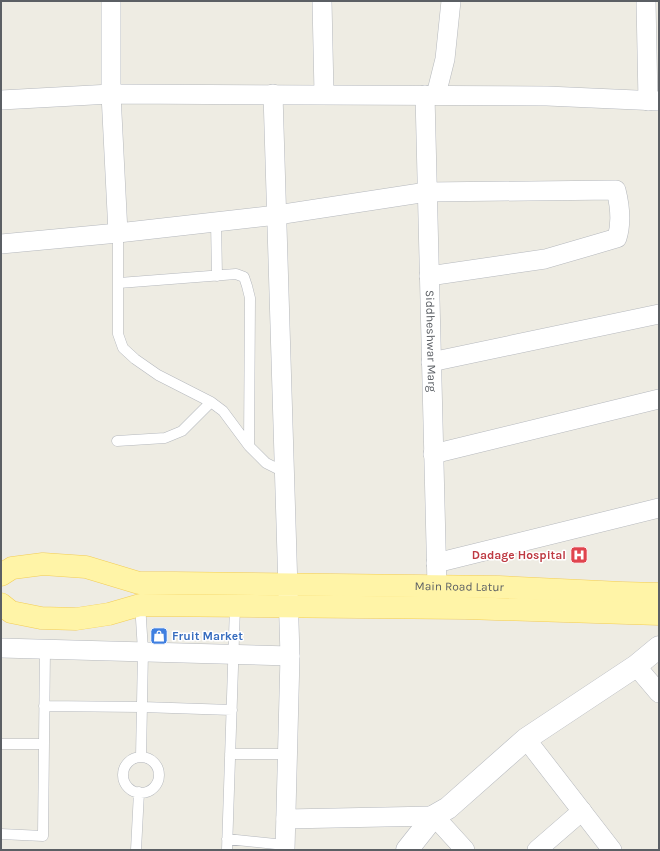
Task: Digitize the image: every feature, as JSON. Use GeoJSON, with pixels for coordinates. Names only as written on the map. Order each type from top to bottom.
{"type":"FeatureCollection","features":[{"type":"Feature","properties":{"kind":"main road","name":"Main Road Latur"},"geometry":{"type":"LineString","coordinates":[[1,575],[12,568],[43,564],[86,567],[139,584],[437,586],[659,594]]}},
{"type":"Feature","properties":{"kind":"main road"},"geometry":{"type":"LineString","coordinates":[[1,604],[10,612],[41,618],[76,619],[109,614],[140,605],[465,608],[659,614]]}},
{"type":"Feature","properties":{"kind":"main road"},"geometry":{"type":"LineString","coordinates":[[407,850],[434,816],[448,808],[526,739],[636,666],[659,648]]}},
{"type":"Feature","properties":{"kind":"street"},"geometry":{"type":"LineString","coordinates":[[111,1],[111,94],[118,233]]}},
{"type":"Feature","properties":{"kind":"street"},"geometry":{"type":"LineString","coordinates":[[322,1],[324,94]]}},
{"type":"Feature","properties":{"kind":"street","name":"Siddheshwar Marg"},"geometry":{"type":"LineString","coordinates":[[437,586],[427,192],[430,95],[445,59],[451,1]]}},
{"type":"Feature","properties":{"kind":"street"},"geometry":{"type":"LineString","coordinates":[[1,100],[111,94],[324,94],[547,96],[653,101],[646,1]]}},
{"type":"Feature","properties":{"kind":"street"},"geometry":{"type":"LineString","coordinates":[[273,94],[290,656],[285,847]]}},
{"type":"Feature","properties":{"kind":"street"},"geometry":{"type":"LineString","coordinates":[[1,244],[118,233],[277,215],[427,192],[616,190],[619,201],[621,227],[617,238],[545,258],[429,276]]}},
{"type":"Feature","properties":{"kind":"street"},"geometry":{"type":"LineString","coordinates":[[431,362],[659,314]]}},
{"type":"Feature","properties":{"kind":"street"},"geometry":{"type":"LineString","coordinates":[[433,454],[659,399]]}},
{"type":"Feature","properties":{"kind":"street"},"geometry":{"type":"LineString","coordinates":[[436,563],[659,508]]}},
{"type":"Feature","properties":{"kind":"street"},"geometry":{"type":"LineString","coordinates":[[1,648],[290,656]]}},
{"type":"Feature","properties":{"kind":"street"},"geometry":{"type":"LineString","coordinates":[[636,666],[659,693]]}},
{"type":"Feature","properties":{"kind":"street"},"geometry":{"type":"LineString","coordinates":[[526,739],[612,850]]}},
{"type":"Feature","properties":{"kind":"street"},"geometry":{"type":"LineString","coordinates":[[537,850],[582,811]]}},
{"type":"Feature","properties":{"kind":"street"},"geometry":{"type":"LineString","coordinates":[[286,819],[434,816],[465,850]]}},
{"type":"Feature","properties":{"kind":"lane"},"geometry":{"type":"LineString","coordinates":[[216,221],[217,276]]}},
{"type":"Feature","properties":{"kind":"lane"},"geometry":{"type":"LineString","coordinates":[[118,233],[118,334],[123,348],[135,359],[158,375],[211,402],[223,411],[249,446],[266,463],[284,472]]}},
{"type":"Feature","properties":{"kind":"lane"},"geometry":{"type":"LineString","coordinates":[[119,283],[236,274],[244,277],[250,298],[249,446]]}},
{"type":"Feature","properties":{"kind":"lane"},"geometry":{"type":"LineString","coordinates":[[117,441],[165,438],[182,431],[211,402]]}},
{"type":"Feature","properties":{"kind":"lane"},"geometry":{"type":"LineString","coordinates":[[139,584],[143,652],[142,757]]}},
{"type":"Feature","properties":{"kind":"lane"},"geometry":{"type":"LineString","coordinates":[[227,850],[235,606]]}},
{"type":"Feature","properties":{"kind":"lane"},"geometry":{"type":"LineString","coordinates":[[1,834],[43,836],[45,649]]}},
{"type":"Feature","properties":{"kind":"lane"},"geometry":{"type":"LineString","coordinates":[[44,706],[232,710]]}},
{"type":"Feature","properties":{"kind":"lane"},"geometry":{"type":"LineString","coordinates":[[1,744],[44,744]]}},
{"type":"Feature","properties":{"kind":"lane"},"geometry":{"type":"LineString","coordinates":[[230,754],[288,754]]}},
{"type":"Feature","properties":{"kind":"lane"},"geometry":{"type":"LineString","coordinates":[[142,757],[150,758],[155,762],[160,774],[159,780],[156,786],[151,790],[139,792],[133,791],[124,781],[124,769],[127,763],[132,759],[142,757]]}},
{"type":"Feature","properties":{"kind":"lane"},"geometry":{"type":"LineString","coordinates":[[136,850],[139,792]]}},
{"type":"Feature","properties":{"kind":"lane"},"geometry":{"type":"LineString","coordinates":[[227,839],[285,847]]}},
{"type":"Feature","properties":{"kind":"place","name":"Dadage Hospital"},"geometry":{"type":"Point","coordinates":[579,555]}},
{"type":"Feature","properties":{"kind":"place","name":"Fruit Market"},"geometry":{"type":"Point","coordinates":[159,636]}}]}
